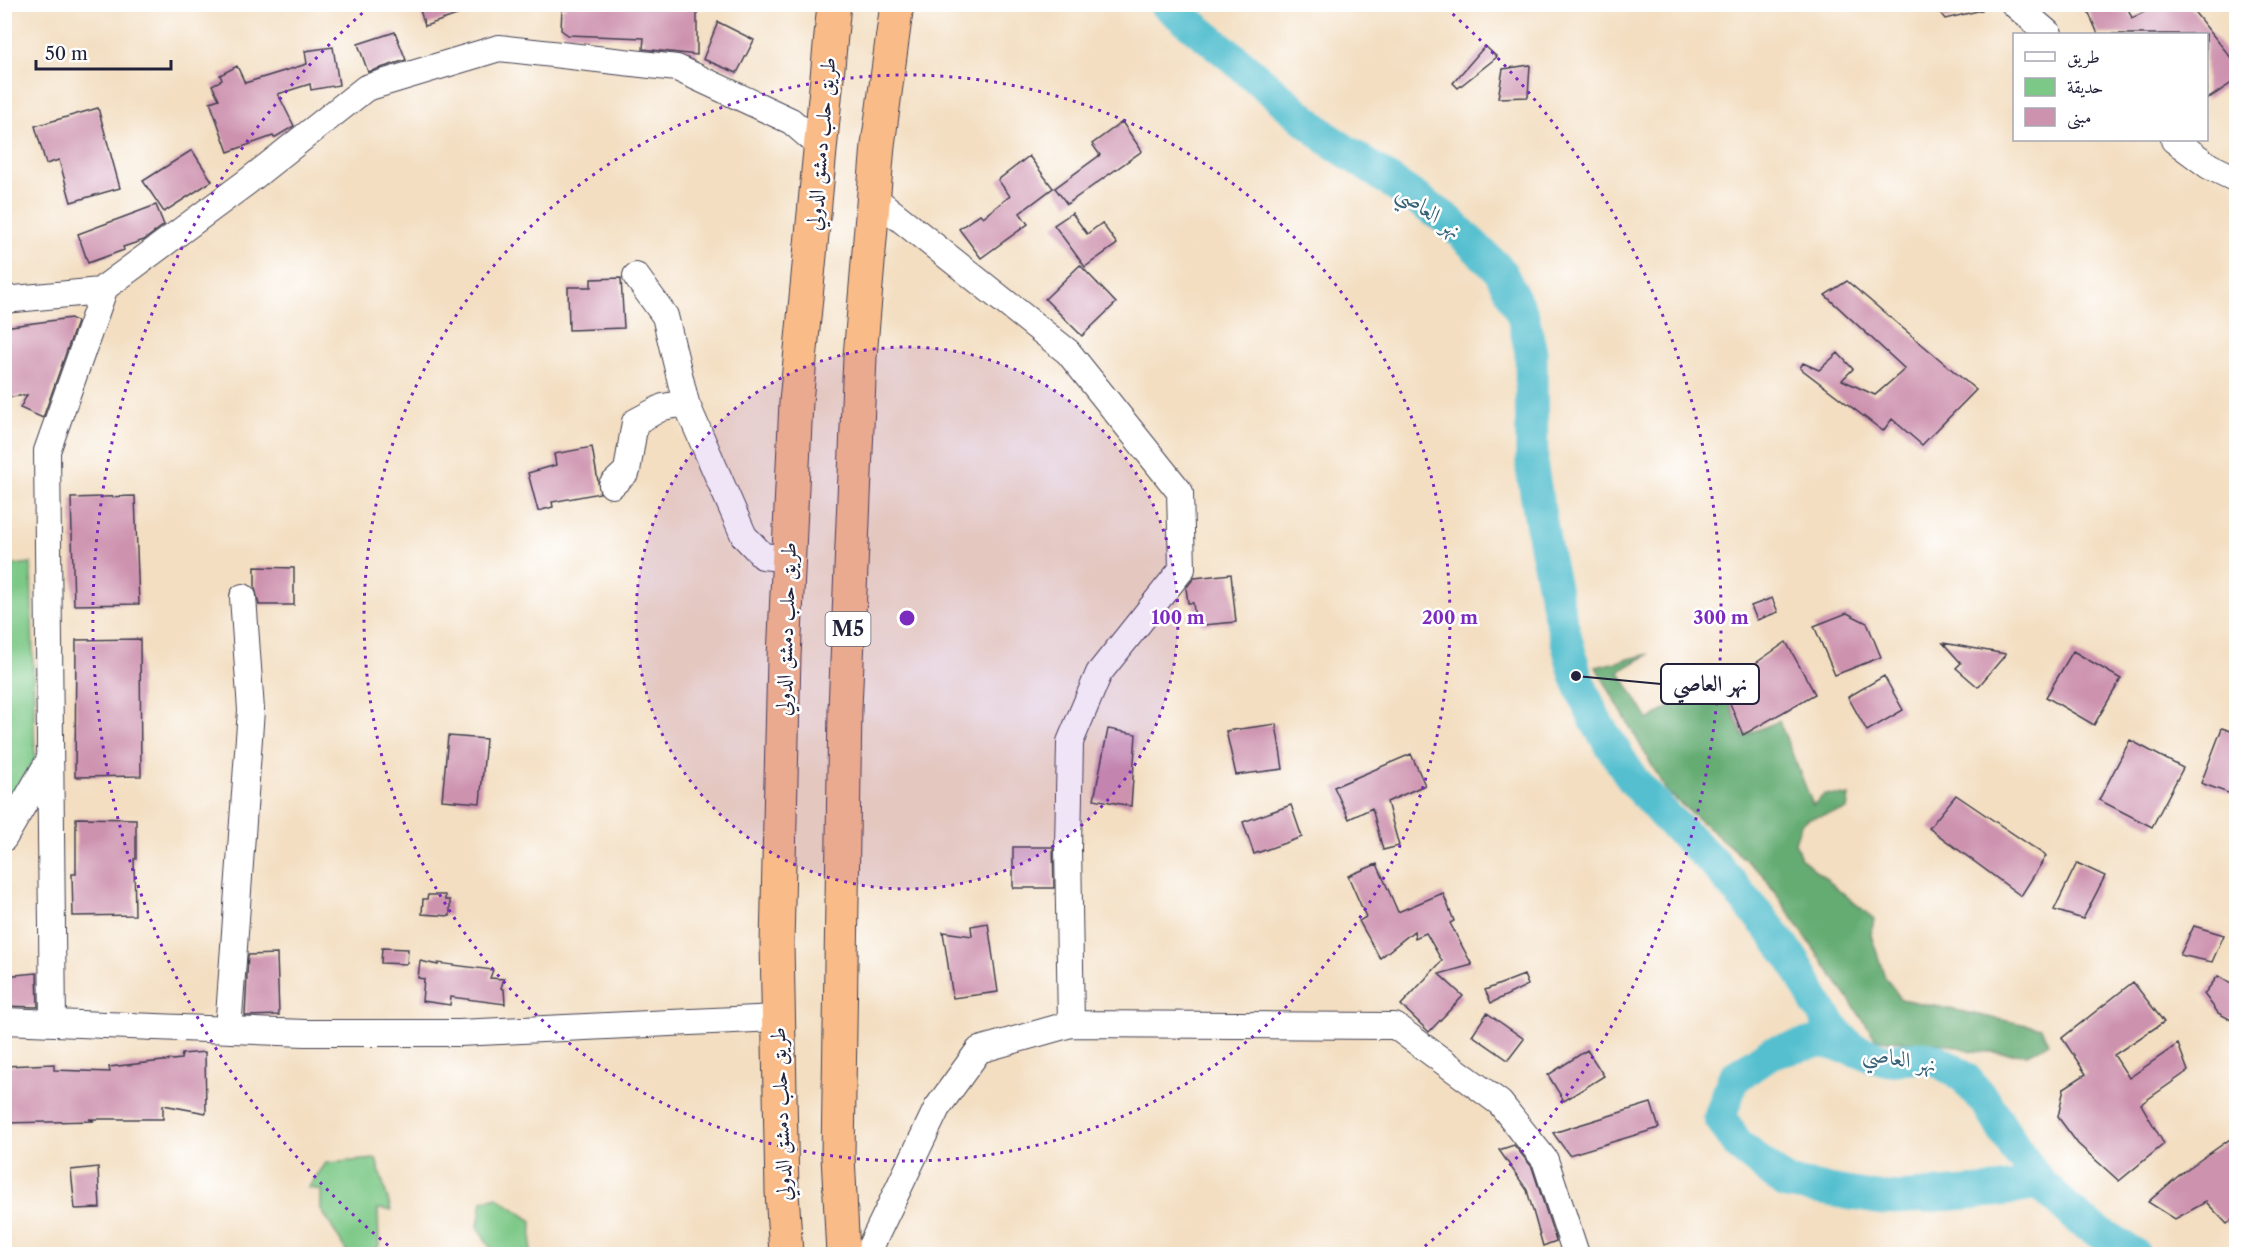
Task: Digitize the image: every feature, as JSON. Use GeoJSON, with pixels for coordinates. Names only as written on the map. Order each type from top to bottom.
{"type":"FeatureCollection","features":[{"type":"Feature","properties":{"kind":"highway","name":"طريق حلب دمشق الدولي"},"geometry":{"type":"LineString","coordinates":[[786,1254],[782,1192],[778,1018],[780,848],[789,559],[796,402],[834,4]]}},
{"type":"Feature","properties":{"kind":"highway","name":"M5"},"geometry":{"type":"LineString","coordinates":[[843,1254],[838,1156],[845,709],[860,357],[878,145],[897,4]]}},
{"type":"Feature","properties":{"kind":"street"},"geometry":{"type":"LineString","coordinates":[[2014,4],[2048,33]]}},
{"type":"Feature","properties":{"kind":"street"},"geometry":{"type":"LineString","coordinates":[[4,300],[100,291],[247,182],[366,88],[499,48],[677,68],[791,121],[820,146]]}},
{"type":"Feature","properties":{"kind":"street"},"geometry":{"type":"LineString","coordinates":[[2175,141],[2210,166],[2236,179]]}},
{"type":"Feature","properties":{"kind":"street"},"geometry":{"type":"LineString","coordinates":[[874,198],[1068,352],[1180,492],[1182,569],[1099,673],[1070,742],[1068,848],[1071,1024]]}},
{"type":"Feature","properties":{"kind":"street"},"geometry":{"type":"LineString","coordinates":[[636,276],[665,316],[686,403],[744,536],[763,556],[789,559]]}},
{"type":"Feature","properties":{"kind":"street"},"geometry":{"type":"LineString","coordinates":[[53,1023],[47,451],[105,287]]}},
{"type":"Feature","properties":{"kind":"street"},"geometry":{"type":"LineString","coordinates":[[612,485],[627,471],[635,422],[663,407],[686,403]]}},
{"type":"Feature","properties":{"kind":"street"},"geometry":{"type":"LineString","coordinates":[[228,1030],[251,710],[243,597]]}},
{"type":"Feature","properties":{"kind":"street"},"geometry":{"type":"LineString","coordinates":[[4,838],[50,759]]}},
{"type":"Feature","properties":{"kind":"street"},"geometry":{"type":"LineString","coordinates":[[4,1021],[305,1033],[459,1032],[778,1018]]}},
{"type":"Feature","properties":{"kind":"street"},"geometry":{"type":"LineString","coordinates":[[867,1254],[937,1108],[979,1050],[1071,1024],[1395,1026],[1500,1103],[1545,1160],[1576,1254]]}},
{"type":"Feature","properties":{"kind":"green space"},"geometry":{"type":"Polygon","coordinates":[[[31,563],[35,760],[5,804],[5,566],[31,563]]]}},
{"type":"Feature","properties":{"kind":"green space"},"geometry":{"type":"Polygon","coordinates":[[[1649,654],[1619,671],[1648,720],[1685,698],[1698,684],[1718,676],[1743,736],[1779,721],[1813,805],[1825,794],[1849,796],[1847,810],[1810,818],[1801,824],[1795,842],[1801,858],[1874,919],[1871,935],[1885,977],[1901,999],[2041,1028],[2049,1043],[2027,1054],[1972,1051],[1948,1044],[1876,1039],[1763,875],[1667,792],[1596,667],[1649,654]]]}},
{"type":"Feature","properties":{"kind":"green space"},"geometry":{"type":"Polygon","coordinates":[[[376,1159],[391,1210],[378,1209],[379,1246],[369,1254],[348,1254],[321,1209],[321,1190],[308,1188],[326,1163],[376,1159]]]}},
{"type":"Feature","properties":{"kind":"green space"},"geometry":{"type":"Polygon","coordinates":[[[497,1197],[532,1221],[531,1254],[494,1254],[478,1227],[482,1201],[497,1197]]]}},
{"type":"Feature","properties":{"kind":"building"},"geometry":{"type":"Polygon","coordinates":[[[418,4],[480,4],[480,7],[425,26],[418,4]]]}},
{"type":"Feature","properties":{"kind":"building"},"geometry":{"type":"Polygon","coordinates":[[[565,4],[697,4],[697,55],[643,49],[644,38],[568,35],[561,30],[562,8],[565,8],[565,4]]]}},
{"type":"Feature","properties":{"kind":"building"},"geometry":{"type":"Polygon","coordinates":[[[1933,4],[1981,4],[1982,10],[1945,19],[1933,4]]]}},
{"type":"Feature","properties":{"kind":"building"},"geometry":{"type":"Polygon","coordinates":[[[2085,4],[2126,4],[2132,18],[2161,4],[2188,4],[2236,64],[2236,80],[2208,99],[2208,33],[2098,33],[2085,4]]]}},
{"type":"Feature","properties":{"kind":"building"},"geometry":{"type":"Polygon","coordinates":[[[718,22],[754,40],[737,73],[703,59],[718,22]]]}},
{"type":"Feature","properties":{"kind":"building"},"geometry":{"type":"Polygon","coordinates":[[[395,32],[406,60],[368,72],[358,44],[395,32]]]}},
{"type":"Feature","properties":{"kind":"building"},"geometry":{"type":"Polygon","coordinates":[[[1485,46],[1497,57],[1458,88],[1453,83],[1485,46]]]}},
{"type":"Feature","properties":{"kind":"building"},"geometry":{"type":"Polygon","coordinates":[[[333,47],[339,85],[311,90],[310,84],[278,94],[294,126],[274,138],[273,136],[228,152],[210,102],[219,99],[212,85],[222,80],[220,75],[237,66],[245,83],[307,64],[305,51],[333,47]]]}},
{"type":"Feature","properties":{"kind":"building"},"geometry":{"type":"Polygon","coordinates":[[[1530,65],[1528,97],[1498,98],[1503,69],[1530,65]]]}},
{"type":"Feature","properties":{"kind":"building"},"geometry":{"type":"Polygon","coordinates":[[[98,108],[120,188],[71,202],[59,160],[46,164],[35,126],[98,108]]]}},
{"type":"Feature","properties":{"kind":"building"},"geometry":{"type":"Polygon","coordinates":[[[1122,122],[1142,151],[1067,204],[1055,188],[1100,155],[1092,144],[1122,122]]]}},
{"type":"Feature","properties":{"kind":"building"},"geometry":{"type":"Polygon","coordinates":[[[192,150],[212,181],[164,212],[143,181],[192,150]]]}},
{"type":"Feature","properties":{"kind":"building"},"geometry":{"type":"Polygon","coordinates":[[[1029,156],[1053,188],[1020,213],[1028,224],[981,258],[959,229],[980,214],[983,217],[1010,196],[998,180],[1029,156]]]}},
{"type":"Feature","properties":{"kind":"building"},"geometry":{"type":"Polygon","coordinates":[[[156,205],[164,225],[144,240],[123,247],[124,250],[88,263],[78,234],[156,205]]]}},
{"type":"Feature","properties":{"kind":"building"},"geometry":{"type":"Polygon","coordinates":[[[1072,213],[1087,234],[1102,223],[1117,244],[1085,267],[1054,225],[1072,213]]]}},
{"type":"Feature","properties":{"kind":"building"},"geometry":{"type":"Polygon","coordinates":[[[1080,265],[1116,303],[1082,336],[1045,299],[1080,265]]]}},
{"type":"Feature","properties":{"kind":"building"},"geometry":{"type":"Polygon","coordinates":[[[621,278],[624,328],[569,330],[568,287],[591,287],[591,279],[621,278]]]}},
{"type":"Feature","properties":{"kind":"building"},"geometry":{"type":"Polygon","coordinates":[[[1847,281],[1976,390],[1922,445],[1892,419],[1883,431],[1800,368],[1803,363],[1819,370],[1838,353],[1853,369],[1842,380],[1875,395],[1905,369],[1825,295],[1847,281]]]}},
{"type":"Feature","properties":{"kind":"building"},"geometry":{"type":"Polygon","coordinates":[[[71,318],[77,322],[43,418],[20,408],[27,395],[4,398],[4,327],[71,318]]]}},
{"type":"Feature","properties":{"kind":"building"},"geometry":{"type":"Polygon","coordinates":[[[592,447],[600,493],[552,502],[553,507],[538,511],[528,473],[556,465],[554,454],[592,447]]]}},
{"type":"Feature","properties":{"kind":"building"},"geometry":{"type":"Polygon","coordinates":[[[135,496],[139,604],[74,605],[71,498],[135,496]]]}},
{"type":"Feature","properties":{"kind":"building"},"geometry":{"type":"Polygon","coordinates":[[[255,567],[294,568],[294,605],[259,605],[255,588],[255,567]]]}},
{"type":"Feature","properties":{"kind":"building"},"geometry":{"type":"Polygon","coordinates":[[[1231,574],[1236,622],[1203,625],[1195,619],[1193,603],[1188,603],[1186,588],[1194,578],[1231,574]]]}},
{"type":"Feature","properties":{"kind":"building"},"geometry":{"type":"Polygon","coordinates":[[[1772,598],[1778,612],[1757,620],[1751,606],[1772,598]]]}},
{"type":"Feature","properties":{"kind":"building"},"geometry":{"type":"Polygon","coordinates":[[[1847,613],[1867,623],[1881,657],[1835,675],[1814,626],[1847,613]]]}},
{"type":"Feature","properties":{"kind":"building"},"geometry":{"type":"Polygon","coordinates":[[[140,639],[141,776],[75,777],[76,640],[140,639]]]}},
{"type":"Feature","properties":{"kind":"building"},"geometry":{"type":"Polygon","coordinates":[[[1786,642],[1815,694],[1743,735],[1723,686],[1786,642]]]}},
{"type":"Feature","properties":{"kind":"building"},"geometry":{"type":"Polygon","coordinates":[[[1943,643],[2006,654],[1978,687],[1956,668],[1961,663],[1943,643]]]}},
{"type":"Feature","properties":{"kind":"building"},"geometry":{"type":"Polygon","coordinates":[[[2073,651],[2121,679],[2094,725],[2046,697],[2073,651]]]}},
{"type":"Feature","properties":{"kind":"building"},"geometry":{"type":"Polygon","coordinates":[[[1884,676],[1903,710],[1867,731],[1848,697],[1884,676]]]}},
{"type":"Feature","properties":{"kind":"building"},"geometry":{"type":"Polygon","coordinates":[[[1276,724],[1283,769],[1236,775],[1226,731],[1276,724]]]}},
{"type":"Feature","properties":{"kind":"building"},"geometry":{"type":"Polygon","coordinates":[[[2222,728],[2236,733],[2236,796],[2201,783],[2222,728]]]}},
{"type":"Feature","properties":{"kind":"building"},"geometry":{"type":"Polygon","coordinates":[[[1108,729],[1136,734],[1131,806],[1094,799],[1108,729]]]}},
{"type":"Feature","properties":{"kind":"building"},"geometry":{"type":"Polygon","coordinates":[[[448,736],[486,739],[480,803],[442,800],[448,736]]]}},
{"type":"Feature","properties":{"kind":"building"},"geometry":{"type":"Polygon","coordinates":[[[2130,740],[2183,768],[2152,827],[2099,800],[2130,740]]]}},
{"type":"Feature","properties":{"kind":"building"},"geometry":{"type":"Polygon","coordinates":[[[1411,754],[1425,785],[1387,802],[1399,846],[1383,850],[1372,808],[1349,819],[1334,787],[1411,754]]]}},
{"type":"Feature","properties":{"kind":"building"},"geometry":{"type":"Polygon","coordinates":[[[1956,795],[2046,856],[2021,896],[1929,828],[1956,795]]]}},
{"type":"Feature","properties":{"kind":"building"},"geometry":{"type":"Polygon","coordinates":[[[1291,805],[1302,837],[1254,854],[1243,822],[1291,805]]]}},
{"type":"Feature","properties":{"kind":"building"},"geometry":{"type":"Polygon","coordinates":[[[76,818],[136,819],[135,915],[73,916],[72,874],[76,874],[76,818]]]}},
{"type":"Feature","properties":{"kind":"building"},"geometry":{"type":"Polygon","coordinates":[[[1013,847],[1053,847],[1054,888],[1013,888],[1013,847]]]}},
{"type":"Feature","properties":{"kind":"building"},"geometry":{"type":"Polygon","coordinates":[[[2077,863],[2105,876],[2083,919],[2054,910],[2077,863]]]}},
{"type":"Feature","properties":{"kind":"building"},"geometry":{"type":"Polygon","coordinates":[[[1377,864],[1398,912],[1443,893],[1454,921],[1450,923],[1472,965],[1439,974],[1463,996],[1429,1032],[1401,1005],[1442,961],[1426,933],[1415,938],[1414,931],[1380,958],[1359,921],[1366,917],[1348,876],[1377,864]]]}},
{"type":"Feature","properties":{"kind":"building"},"geometry":{"type":"Polygon","coordinates":[[[428,895],[445,895],[445,900],[450,900],[450,916],[422,914],[423,899],[427,899],[428,895]]]}},
{"type":"Feature","properties":{"kind":"building"},"geometry":{"type":"Polygon","coordinates":[[[988,923],[998,992],[953,998],[943,932],[972,936],[971,926],[988,923]]]}},
{"type":"Feature","properties":{"kind":"building"},"geometry":{"type":"Polygon","coordinates":[[[2194,926],[2224,935],[2212,962],[2180,955],[2194,926]]]}},
{"type":"Feature","properties":{"kind":"building"},"geometry":{"type":"Polygon","coordinates":[[[382,948],[408,949],[407,964],[381,963],[382,948]]]}},
{"type":"Feature","properties":{"kind":"building"},"geometry":{"type":"Polygon","coordinates":[[[277,954],[279,1015],[245,1016],[248,955],[277,954]]]}},
{"type":"Feature","properties":{"kind":"building"},"geometry":{"type":"Polygon","coordinates":[[[420,961],[493,970],[490,978],[504,979],[501,988],[504,989],[505,1004],[451,997],[450,1005],[422,1001],[424,979],[418,978],[420,961]]]}},
{"type":"Feature","properties":{"kind":"building"},"geometry":{"type":"Polygon","coordinates":[[[37,973],[38,1007],[4,1006],[4,976],[37,973]]]}},
{"type":"Feature","properties":{"kind":"building"},"geometry":{"type":"Polygon","coordinates":[[[1524,975],[1528,985],[1491,1003],[1485,990],[1524,975]]]}},
{"type":"Feature","properties":{"kind":"building"},"geometry":{"type":"Polygon","coordinates":[[[2218,976],[2236,987],[2236,1008],[2231,1020],[2218,1013],[2204,994],[2218,976]]]}},
{"type":"Feature","properties":{"kind":"building"},"geometry":{"type":"Polygon","coordinates":[[[2133,982],[2164,1022],[2114,1055],[2129,1078],[2178,1044],[2188,1071],[2141,1104],[2164,1144],[2119,1181],[2078,1144],[2058,1117],[2064,1088],[2086,1074],[2062,1038],[2133,982]]]}},
{"type":"Feature","properties":{"kind":"building"},"geometry":{"type":"Polygon","coordinates":[[[1487,1013],[1524,1039],[1508,1060],[1472,1035],[1487,1013]]]}},
{"type":"Feature","properties":{"kind":"building"},"geometry":{"type":"Polygon","coordinates":[[[1587,1050],[1604,1076],[1564,1101],[1548,1075],[1587,1050]]]}},
{"type":"Feature","properties":{"kind":"building"},"geometry":{"type":"Polygon","coordinates":[[[205,1052],[206,1113],[163,1105],[163,1119],[89,1119],[94,1121],[4,1123],[4,1066],[54,1064],[54,1070],[110,1072],[109,1067],[181,1059],[182,1054],[205,1052]]]}},
{"type":"Feature","properties":{"kind":"building"},"geometry":{"type":"Polygon","coordinates":[[[1651,1103],[1659,1128],[1569,1155],[1553,1133],[1651,1103]]]}},
{"type":"Feature","properties":{"kind":"building"},"geometry":{"type":"Polygon","coordinates":[[[2236,1135],[2236,1217],[2227,1224],[2206,1202],[2175,1219],[2148,1202],[2183,1172],[2236,1135]]]}},
{"type":"Feature","properties":{"kind":"building"},"geometry":{"type":"Polygon","coordinates":[[[1514,1145],[1532,1167],[1556,1241],[1543,1246],[1527,1190],[1499,1150],[1514,1145]]]}},
{"type":"Feature","properties":{"kind":"building"},"geometry":{"type":"Polygon","coordinates":[[[98,1167],[100,1208],[75,1209],[71,1170],[98,1167]]]}},
{"type":"Feature","properties":{"kind":"waterway","name":"نهر العاصي"},"geometry":{"type":"LineString","coordinates":[[1166,4],[1328,139],[1448,220],[1500,271],[1523,316],[1531,352],[1532,469],[1559,612],[1576,676],[1595,720],[1633,780],[1664,815],[1714,863],[1766,924],[1794,961],[1832,1027],[1852,1049],[1885,1060],[1923,1057],[1939,1061],[1965,1078],[1988,1105],[2041,1184],[2081,1221],[2134,1254]]}},
{"type":"Feature","properties":{"kind":"waterway"},"geometry":{"type":"LineString","coordinates":[[1852,1049],[1821,1041],[1770,1053],[1733,1079],[1720,1117],[1738,1145],[1786,1183],[1883,1199],[1995,1191],[2041,1184]]}},
{"type":"Feature","properties":{"kind":"place","name":"نهر العاصي"},"geometry":{"type":"Point","coordinates":[1576,676]}}]}
